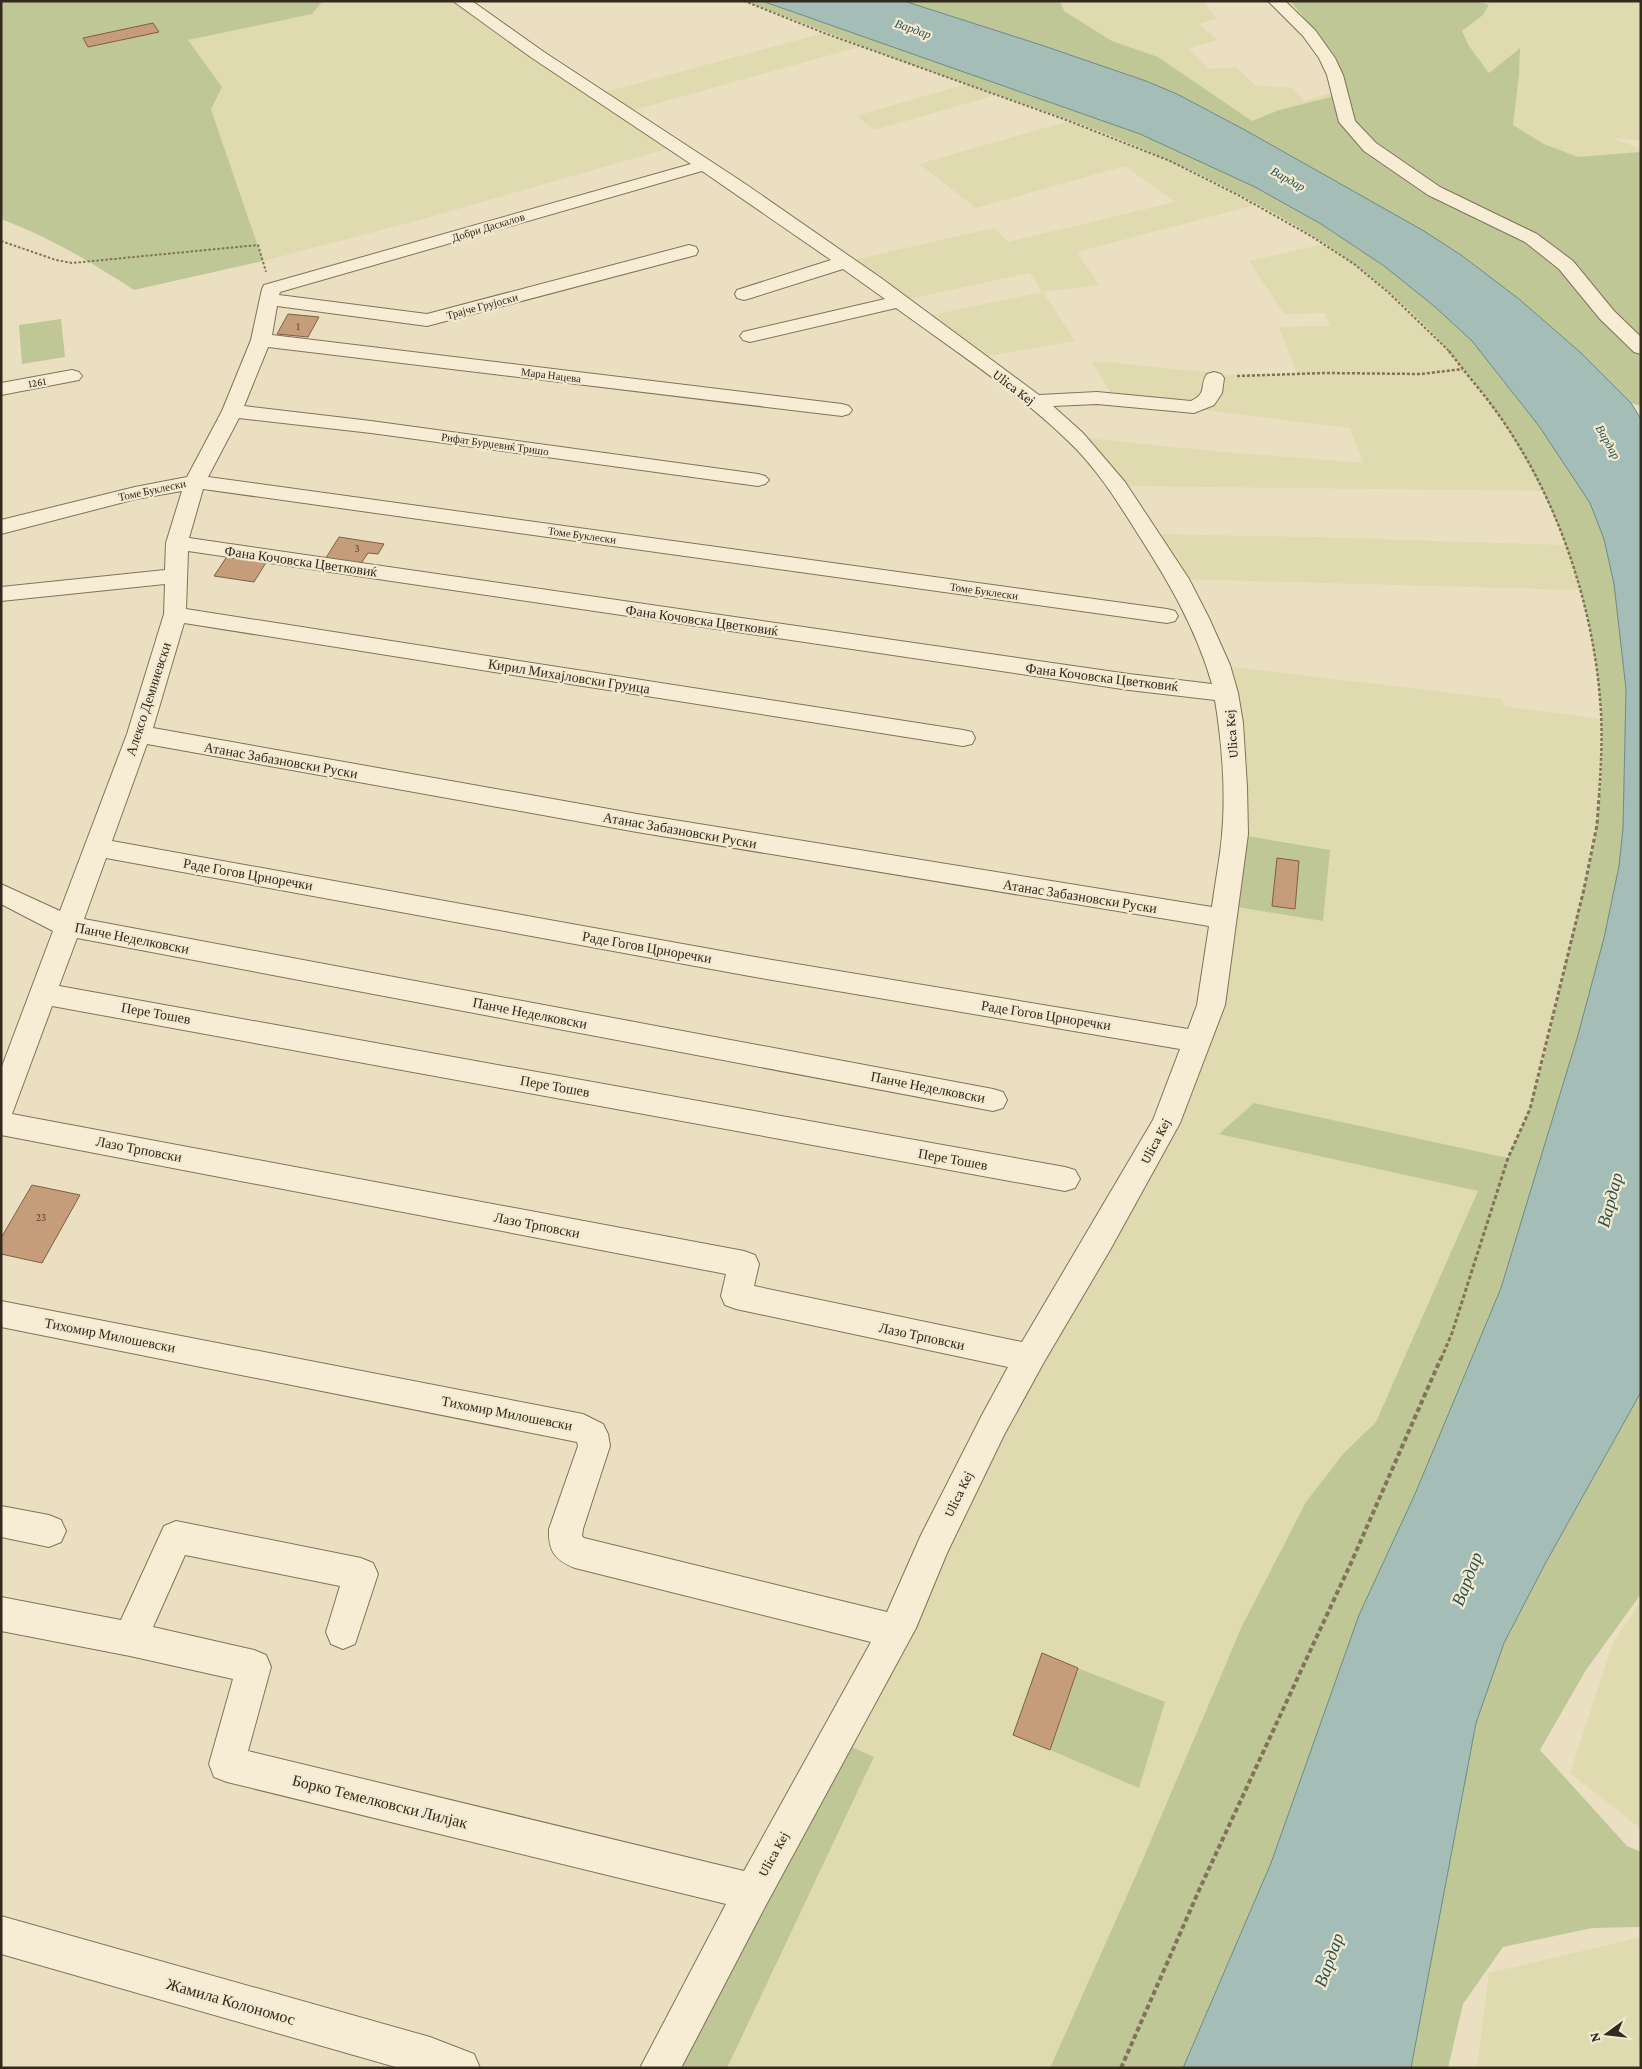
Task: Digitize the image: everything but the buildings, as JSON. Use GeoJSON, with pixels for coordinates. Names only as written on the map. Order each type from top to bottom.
{"type":"FeatureCollection","features":[{"type":"Feature","properties":{"kind":"street","name":"Ulica Kej"},"geometry":{"type":"LineString","coordinates":[[461,1],[538,55],[705,165],[900,301],[1035,402],[1076,437],[1118,486],[1178,579],[1198,618],[1218,665],[1226,693],[1231,723],[1235,787],[1235,834],[1210,1005],[1166,1123],[1030,1358],[964,1481],[895,1631],[660,2068]]}},
{"type":"Feature","properties":{"kind":"street"},"geometry":{"type":"LineString","coordinates":[[1276,1],[1309,33],[1328,58],[1335,75],[1347,122],[1370,148],[1434,191],[1531,238],[1566,265],[1606,315],[1641,348]]}},
{"type":"Feature","properties":{"kind":"street","name":"Добри Даскалов"},"geometry":{"type":"LineString","coordinates":[[271,294],[343,270],[612,190],[705,165]]}},
{"type":"Feature","properties":{"kind":"street","name":"Трајче Грујоски"},"geometry":{"type":"LineString","coordinates":[[271,294],[427,320],[689,251]]}},
{"type":"Feature","properties":{"kind":"street"},"geometry":{"type":"LineString","coordinates":[[744,294],[844,262]]}},
{"type":"Feature","properties":{"kind":"street","name":"Алексо Демниевски"},"geometry":{"type":"LineString","coordinates":[[1,1107],[138,734],[175,614],[177,543],[195,482],[232,411],[261,340],[271,294]]}},
{"type":"Feature","properties":{"kind":"street"},"geometry":{"type":"LineString","coordinates":[[750,336],[900,301]]}},
{"type":"Feature","properties":{"kind":"street","name":"Мара Нацева"},"geometry":{"type":"LineString","coordinates":[[261,340],[842,410]]}},
{"type":"Feature","properties":{"kind":"street","name":"1261"},"geometry":{"type":"LineString","coordinates":[[1,388],[72,376]]}},
{"type":"Feature","properties":{"kind":"street"},"geometry":{"type":"LineString","coordinates":[[1035,402],[1097,398],[1186,407],[1200,406],[1205,404],[1224,377]]}},
{"type":"Feature","properties":{"kind":"street","name":"Рифат Бурџевиќ Тришо"},"geometry":{"type":"LineString","coordinates":[[232,411],[371,427],[758,480]]}},
{"type":"Feature","properties":{"kind":"street","name":"Томе Буклески"},"geometry":{"type":"LineString","coordinates":[[1,527],[135,493],[195,482],[1167,616]]}},
{"type":"Feature","properties":{"kind":"street","name":"Фана Кочовска Цветковиќ"},"geometry":{"type":"LineString","coordinates":[[177,543],[1109,680],[1226,693]]}},
{"type":"Feature","properties":{"kind":"street"},"geometry":{"type":"LineString","coordinates":[[1,594],[175,576]]}},
{"type":"Feature","properties":{"kind":"street","name":"Кирил Михајловски Груица"},"geometry":{"type":"LineString","coordinates":[[175,614],[963,738]]}},
{"type":"Feature","properties":{"kind":"street","name":"Атанас Забазновски Руски"},"geometry":{"type":"LineString","coordinates":[[138,734],[637,823],[1223,919]]}},
{"type":"Feature","properties":{"kind":"street","name":"Раде Гогов Црноречки"},"geometry":{"type":"LineString","coordinates":[[97,847],[755,967],[1197,1040]]}},
{"type":"Feature","properties":{"kind":"street","name":"Панче Неделковски"},"geometry":{"type":"LineString","coordinates":[[1,892],[67,926],[993,1100]]}},
{"type":"Feature","properties":{"kind":"street","name":"Пере Тошев"},"geometry":{"type":"LineString","coordinates":[[44,994],[1065,1179]]}},
{"type":"Feature","properties":{"kind":"street","name":"Лазо Трповски"},"geometry":{"type":"LineString","coordinates":[[1,1123],[744,1264],[736,1296],[1030,1358]]}},
{"type":"Feature","properties":{"kind":"street","name":"Тихомир Милошевски"},"geometry":{"type":"LineString","coordinates":[[1,1314],[583,1429],[592,1434],[594,1446],[566,1530],[565,1542],[574,1552],[895,1631]]}},
{"type":"Feature","properties":{"kind":"street"},"geometry":{"type":"LineString","coordinates":[[1,1521],[48,1531]]}},
{"type":"Feature","properties":{"kind":"street"},"geometry":{"type":"LineString","coordinates":[[130,1639],[176,1537],[361,1574],[343,1632]]}},
{"type":"Feature","properties":{"kind":"street","name":"Борко Темелковски Лилјак"},"geometry":{"type":"LineString","coordinates":[[1,1614],[130,1639],[254,1667],[227,1764],[753,1892]]}},
{"type":"Feature","properties":{"kind":"street","name":"Жамила Колономос"},"geometry":{"type":"LineString","coordinates":[[1,1935],[430,2057],[460,2068]]}},
{"type":"Feature","properties":{"kind":"path"},"geometry":{"type":"LineString","coordinates":[[744,1],[824,32],[1068,120],[1170,161],[1238,195],[1311,236],[1354,264],[1389,293],[1443,344],[1494,408],[1534,473],[1562,535],[1576,574],[1591,632],[1600,698],[1600,798],[1593,844],[1544,1061],[1530,1109],[1508,1158],[1452,1333],[1351,1563],[1200,1888],[1120,2068]]}},
{"type":"Feature","properties":{"kind":"path"},"geometry":{"type":"LineString","coordinates":[[1,241],[56,260],[72,263],[258,245],[271,294]]}},
{"type":"Feature","properties":{"kind":"path"},"geometry":{"type":"LineString","coordinates":[[1224,377],[1325,373],[1421,374],[1463,368]]}},
{"type":"Feature","properties":{"kind":"shaded area"},"geometry":{"type":"Polygon","coordinates":[[[323,1],[461,1],[598,94],[824,33],[862,46],[627,112],[677,146],[416,221],[263,261],[188,40],[312,14],[323,1]]]}},
{"type":"Feature","properties":{"kind":"shaded area"},"geometry":{"type":"Polygon","coordinates":[[[1060,1],[1212,1],[1204,3],[1217,19],[1198,24],[1218,40],[1189,48],[1208,69],[1236,67],[1255,85],[1293,88],[1304,101],[1335,92],[1327,58],[1274,1],[1290,1],[1309,22],[1328,50],[1347,94],[1279,110],[1252,121],[1158,57],[1112,41],[1064,11],[1060,1]]]}},
{"type":"Feature","properties":{"kind":"shaded area"},"geometry":{"type":"Polygon","coordinates":[[[1478,1],[1641,1],[1641,140],[1612,138],[1641,149],[1641,153],[1580,158],[1544,144],[1513,125],[1519,76],[1519,48],[1489,73],[1469,46],[1462,31],[1483,15],[1489,5],[1478,1]]]}},
{"type":"Feature","properties":{"kind":"shaded area"},"geometry":{"type":"Polygon","coordinates":[[[966,84],[996,95],[875,130],[856,116],[966,84]]]}},
{"type":"Feature","properties":{"kind":"shaded area"},"geometry":{"type":"Polygon","coordinates":[[[1069,121],[1170,161],[1255,205],[1077,252],[1099,285],[1043,292],[1075,341],[975,358],[922,317],[1042,292],[1030,273],[900,301],[844,262],[994,228],[1008,242],[1175,202],[1125,166],[976,208],[919,164],[1069,121]]]}},
{"type":"Feature","properties":{"kind":"shaded area"},"geometry":{"type":"Polygon","coordinates":[[[1324,244],[1354,264],[1389,293],[1443,344],[1494,408],[1521,450],[1543,491],[1118,486],[1076,437],[1213,451],[1363,463],[1350,428],[1115,399],[1092,363],[1116,363],[1220,375],[1297,374],[1279,327],[1330,326],[1325,313],[1284,314],[1249,261],[1324,244]]]}},
{"type":"Feature","properties":{"kind":"shaded area"},"geometry":{"type":"Polygon","coordinates":[[[1150,534],[1566,545],[1580,590],[1178,579],[1150,534]]]}},
{"type":"Feature","properties":{"kind":"shaded area"},"geometry":{"type":"Polygon","coordinates":[[[1218,665],[1502,699],[1504,706],[1601,719],[1602,749],[1597,825],[1584,889],[1530,1109],[1508,1158],[1254,1103],[1220,1134],[1479,1191],[1376,1422],[1343,1454],[1306,1502],[1050,2068],[727,2068],[874,1758],[836,1740],[1166,1123],[1225,905],[1323,920],[1235,834],[1218,665]],[[1042,1653],[1013,1735],[1139,1787],[1165,1702],[1042,1653]]]}},
{"type":"Feature","properties":{"kind":"shaded area"},"geometry":{"type":"Polygon","coordinates":[[[1641,1601],[1641,1829],[1570,1773],[1613,1643],[1641,1601]]]}},
{"type":"Feature","properties":{"kind":"shaded area"},"geometry":{"type":"Polygon","coordinates":[[[1641,1937],[1641,2068],[1477,2068],[1489,1973],[1641,1937]]]}},
{"type":"Feature","properties":{"kind":"green space"},"geometry":{"type":"Polygon","coordinates":[[[1,1],[323,1],[312,14],[188,40],[222,87],[211,109],[263,261],[134,290],[69,251],[1,219],[1,1]]]}},
{"type":"Feature","properties":{"kind":"green space"},"geometry":{"type":"Polygon","coordinates":[[[744,1],[762,1],[1140,134],[1255,187],[1321,224],[1384,266],[1434,306],[1472,341],[1539,426],[1590,503],[1604,539],[1614,584],[1626,689],[1623,828],[1619,866],[1604,938],[1578,1035],[1501,1288],[1415,1494],[1359,1615],[1271,1863],[1183,2068],[1050,2068],[1137,1873],[1242,1626],[1306,1502],[1343,1454],[1376,1422],[1478,1191],[1219,1134],[1254,1103],[1508,1158],[1529,1111],[1541,1068],[1595,838],[1600,797],[1602,722],[1590,627],[1571,559],[1544,494],[1510,433],[1469,375],[1422,323],[1369,276],[1311,235],[1277,215],[1207,178],[1144,149],[744,1]]]}},
{"type":"Feature","properties":{"kind":"green space"},"geometry":{"type":"Polygon","coordinates":[[[904,1],[1060,1],[1064,11],[1112,41],[1158,57],[1252,121],[1279,110],[1347,93],[1323,45],[1290,1],[1478,1],[1489,5],[1483,15],[1462,31],[1469,46],[1489,73],[1520,48],[1519,76],[1513,125],[1544,144],[1578,157],[1641,152],[1641,406],[1631,403],[1581,353],[1519,299],[1461,255],[1424,231],[1245,130],[1177,94],[1146,81],[904,1]]]}},
{"type":"Feature","properties":{"kind":"green space"},"geometry":{"type":"Polygon","coordinates":[[[61,319],[65,357],[22,364],[19,325],[61,319]]]}},
{"type":"Feature","properties":{"kind":"green space"},"geometry":{"type":"Polygon","coordinates":[[[1235,834],[1330,850],[1323,921],[1225,905],[1235,834]]]}},
{"type":"Feature","properties":{"kind":"green space"},"geometry":{"type":"Polygon","coordinates":[[[1641,1392],[1641,1594],[1586,1670],[1540,1750],[1627,1846],[1641,1852],[1641,1927],[1592,1928],[1503,1947],[1463,2004],[1448,2068],[1411,2068],[1476,1723],[1504,1643],[1545,1564],[1641,1392]]]}},
{"type":"Feature","properties":{"kind":"green space"},"geometry":{"type":"Polygon","coordinates":[[[1078,1668],[1165,1702],[1139,1788],[1050,1750],[1078,1668]]]}},
{"type":"Feature","properties":{"kind":"green space"},"geometry":{"type":"Polygon","coordinates":[[[836,1740],[874,1757],[727,2068],[660,2068],[836,1740]]]}},
{"type":"Feature","properties":{"kind":"water","name":"Вардар"},"geometry":{"type":"Polygon","coordinates":[[[762,1],[904,1],[1041,45],[1146,81],[1177,94],[1245,130],[1424,231],[1461,255],[1519,299],[1581,353],[1631,403],[1641,419],[1641,1392],[1545,1564],[1504,1643],[1476,1723],[1411,2068],[1183,2068],[1271,1863],[1359,1615],[1415,1494],[1501,1288],[1578,1035],[1604,938],[1619,866],[1623,828],[1626,689],[1614,584],[1604,539],[1590,503],[1539,426],[1472,341],[1434,306],[1384,266],[1321,224],[1255,187],[1140,134],[762,1]]]}}]}
